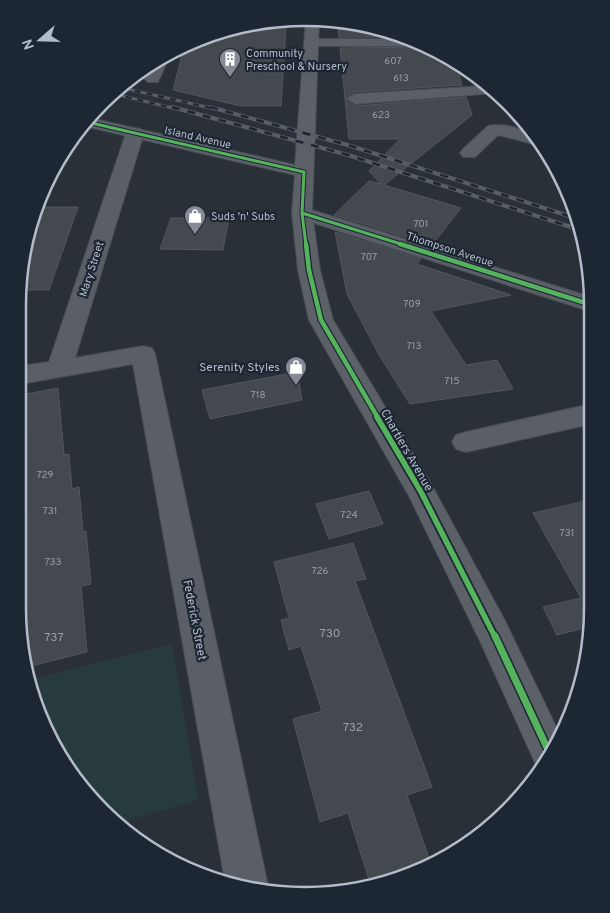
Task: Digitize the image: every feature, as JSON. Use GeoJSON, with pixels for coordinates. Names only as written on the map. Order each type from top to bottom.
{"type":"FeatureCollection","features":[{"type":"Feature","properties":{"kind":"main road","name":"Chartiers Avenue"},"geometry":{"type":"LineString","coordinates":[[312,26],[302,213],[309,270],[321,320],[424,499],[492,630],[546,746]]}},
{"type":"Feature","properties":{"kind":"main road","name":"Island Avenue"},"geometry":{"type":"LineString","coordinates":[[93,123],[304,172]]}},
{"type":"Feature","properties":{"kind":"street"},"geometry":{"type":"LineString","coordinates":[[312,43],[401,43]]}},
{"type":"Feature","properties":{"kind":"street"},"geometry":{"type":"LineString","coordinates":[[153,79],[156,70]]}},
{"type":"Feature","properties":{"kind":"street"},"geometry":{"type":"LineString","coordinates":[[355,99],[483,91]]}},
{"type":"Feature","properties":{"kind":"street"},"geometry":{"type":"LineString","coordinates":[[469,152],[494,130],[505,130],[528,138]]}},
{"type":"Feature","properties":{"kind":"street","name":"Mary Street"},"geometry":{"type":"LineString","coordinates":[[59,368],[135,133]]}},
{"type":"Feature","properties":{"kind":"street","name":"Thompson Avenue"},"geometry":{"type":"LineString","coordinates":[[302,213],[584,301]]}},
{"type":"Feature","properties":{"kind":"street","name":"Federick Street"},"geometry":{"type":"LineString","coordinates":[[59,368],[143,354],[246,880]]}},
{"type":"Feature","properties":{"kind":"street"},"geometry":{"type":"LineString","coordinates":[[26,374],[59,368]]}},
{"type":"Feature","properties":{"kind":"street"},"geometry":{"type":"LineString","coordinates":[[466,442],[584,416]]}},
{"type":"Feature","properties":{"kind":"green space"},"geometry":{"type":"Polygon","coordinates":[[[172,644],[198,800],[126,822],[95,792],[73,763],[47,715],[36,678],[172,644]]]}},
{"type":"Feature","properties":{"kind":"building"},"geometry":{"type":"Polygon","coordinates":[[[286,27],[281,106],[241,106],[173,90],[182,55],[198,47],[233,36],[286,27]]]}},
{"type":"Feature","properties":{"kind":"building"},"geometry":{"type":"Polygon","coordinates":[[[338,29],[381,37],[339,37],[338,29]]]}},
{"type":"Feature","properties":{"kind":"building"},"geometry":{"type":"Polygon","coordinates":[[[412,47],[458,72],[462,85],[355,92],[345,100],[340,48],[412,47]]]}},
{"type":"Feature","properties":{"kind":"building"},"geometry":{"type":"Polygon","coordinates":[[[466,97],[472,115],[384,185],[461,208],[432,245],[334,215],[369,181],[381,184],[369,171],[400,139],[349,139],[345,100],[355,106],[466,97]]]}},
{"type":"Feature","properties":{"kind":"building"},"geometry":{"type":"Polygon","coordinates":[[[44,207],[78,207],[49,290],[27,290],[32,251],[41,215],[44,207]]]}},
{"type":"Feature","properties":{"kind":"building","name":"Suds 'n' Subs"},"geometry":{"type":"Polygon","coordinates":[[[171,218],[229,218],[223,250],[160,249],[171,218]]]}},
{"type":"Feature","properties":{"kind":"building"},"geometry":{"type":"Polygon","coordinates":[[[335,232],[421,259],[417,264],[511,295],[431,311],[466,365],[497,360],[513,389],[410,404],[379,355],[347,294],[335,232]]]}},
{"type":"Feature","properties":{"kind":"building"},"geometry":{"type":"Polygon","coordinates":[[[297,372],[302,400],[210,419],[202,390],[297,372]]]}},
{"type":"Feature","properties":{"kind":"building"},"geometry":{"type":"Polygon","coordinates":[[[58,388],[64,455],[69,454],[72,489],[79,487],[83,532],[86,531],[91,584],[81,586],[87,652],[33,666],[26,608],[26,394],[58,388]]]}},
{"type":"Feature","properties":{"kind":"building"},"geometry":{"type":"Polygon","coordinates":[[[369,491],[383,524],[329,539],[316,504],[369,491]]]}},
{"type":"Feature","properties":{"kind":"building"},"geometry":{"type":"Polygon","coordinates":[[[584,501],[583,628],[557,635],[543,607],[581,598],[533,513],[584,501]]]}},
{"type":"Feature","properties":{"kind":"building"},"geometry":{"type":"Polygon","coordinates":[[[353,543],[366,579],[355,581],[432,787],[407,795],[429,858],[412,866],[369,879],[348,813],[320,822],[293,719],[322,711],[301,646],[289,650],[281,620],[289,618],[274,562],[353,543]]]}},
{"type":"Feature","properties":{"kind":"railway"},"geometry":{"type":"LineString","coordinates":[[128,89],[215,109]]}},
{"type":"Feature","properties":{"kind":"railway"},"geometry":{"type":"LineString","coordinates":[[120,96],[177,109]]}},
{"type":"Feature","properties":{"kind":"railway"},"geometry":{"type":"LineString","coordinates":[[172,107],[348,155],[572,228]]}},
{"type":"Feature","properties":{"kind":"railway"},"geometry":{"type":"LineString","coordinates":[[210,107],[351,146],[569,216]]}},
{"type":"Feature","properties":{"kind":"cycle path"},"geometry":{"type":"LineString","coordinates":[[93,123],[304,172],[302,213],[309,270],[321,320],[420,490],[492,630],[546,746]]}},
{"type":"Feature","properties":{"kind":"cycle path"},"geometry":{"type":"LineString","coordinates":[[302,213],[584,302]]}},
{"type":"Feature","properties":{"kind":"place","name":"Community Preschool & Nursery"},"geometry":{"type":"Point","coordinates":[230,78]}},
{"type":"Feature","properties":{"kind":"place","name":"Suds 'n' Subs"},"geometry":{"type":"Point","coordinates":[195,235]}},
{"type":"Feature","properties":{"kind":"place","name":"Serenity Styles"},"geometry":{"type":"Point","coordinates":[296,386]}}]}
